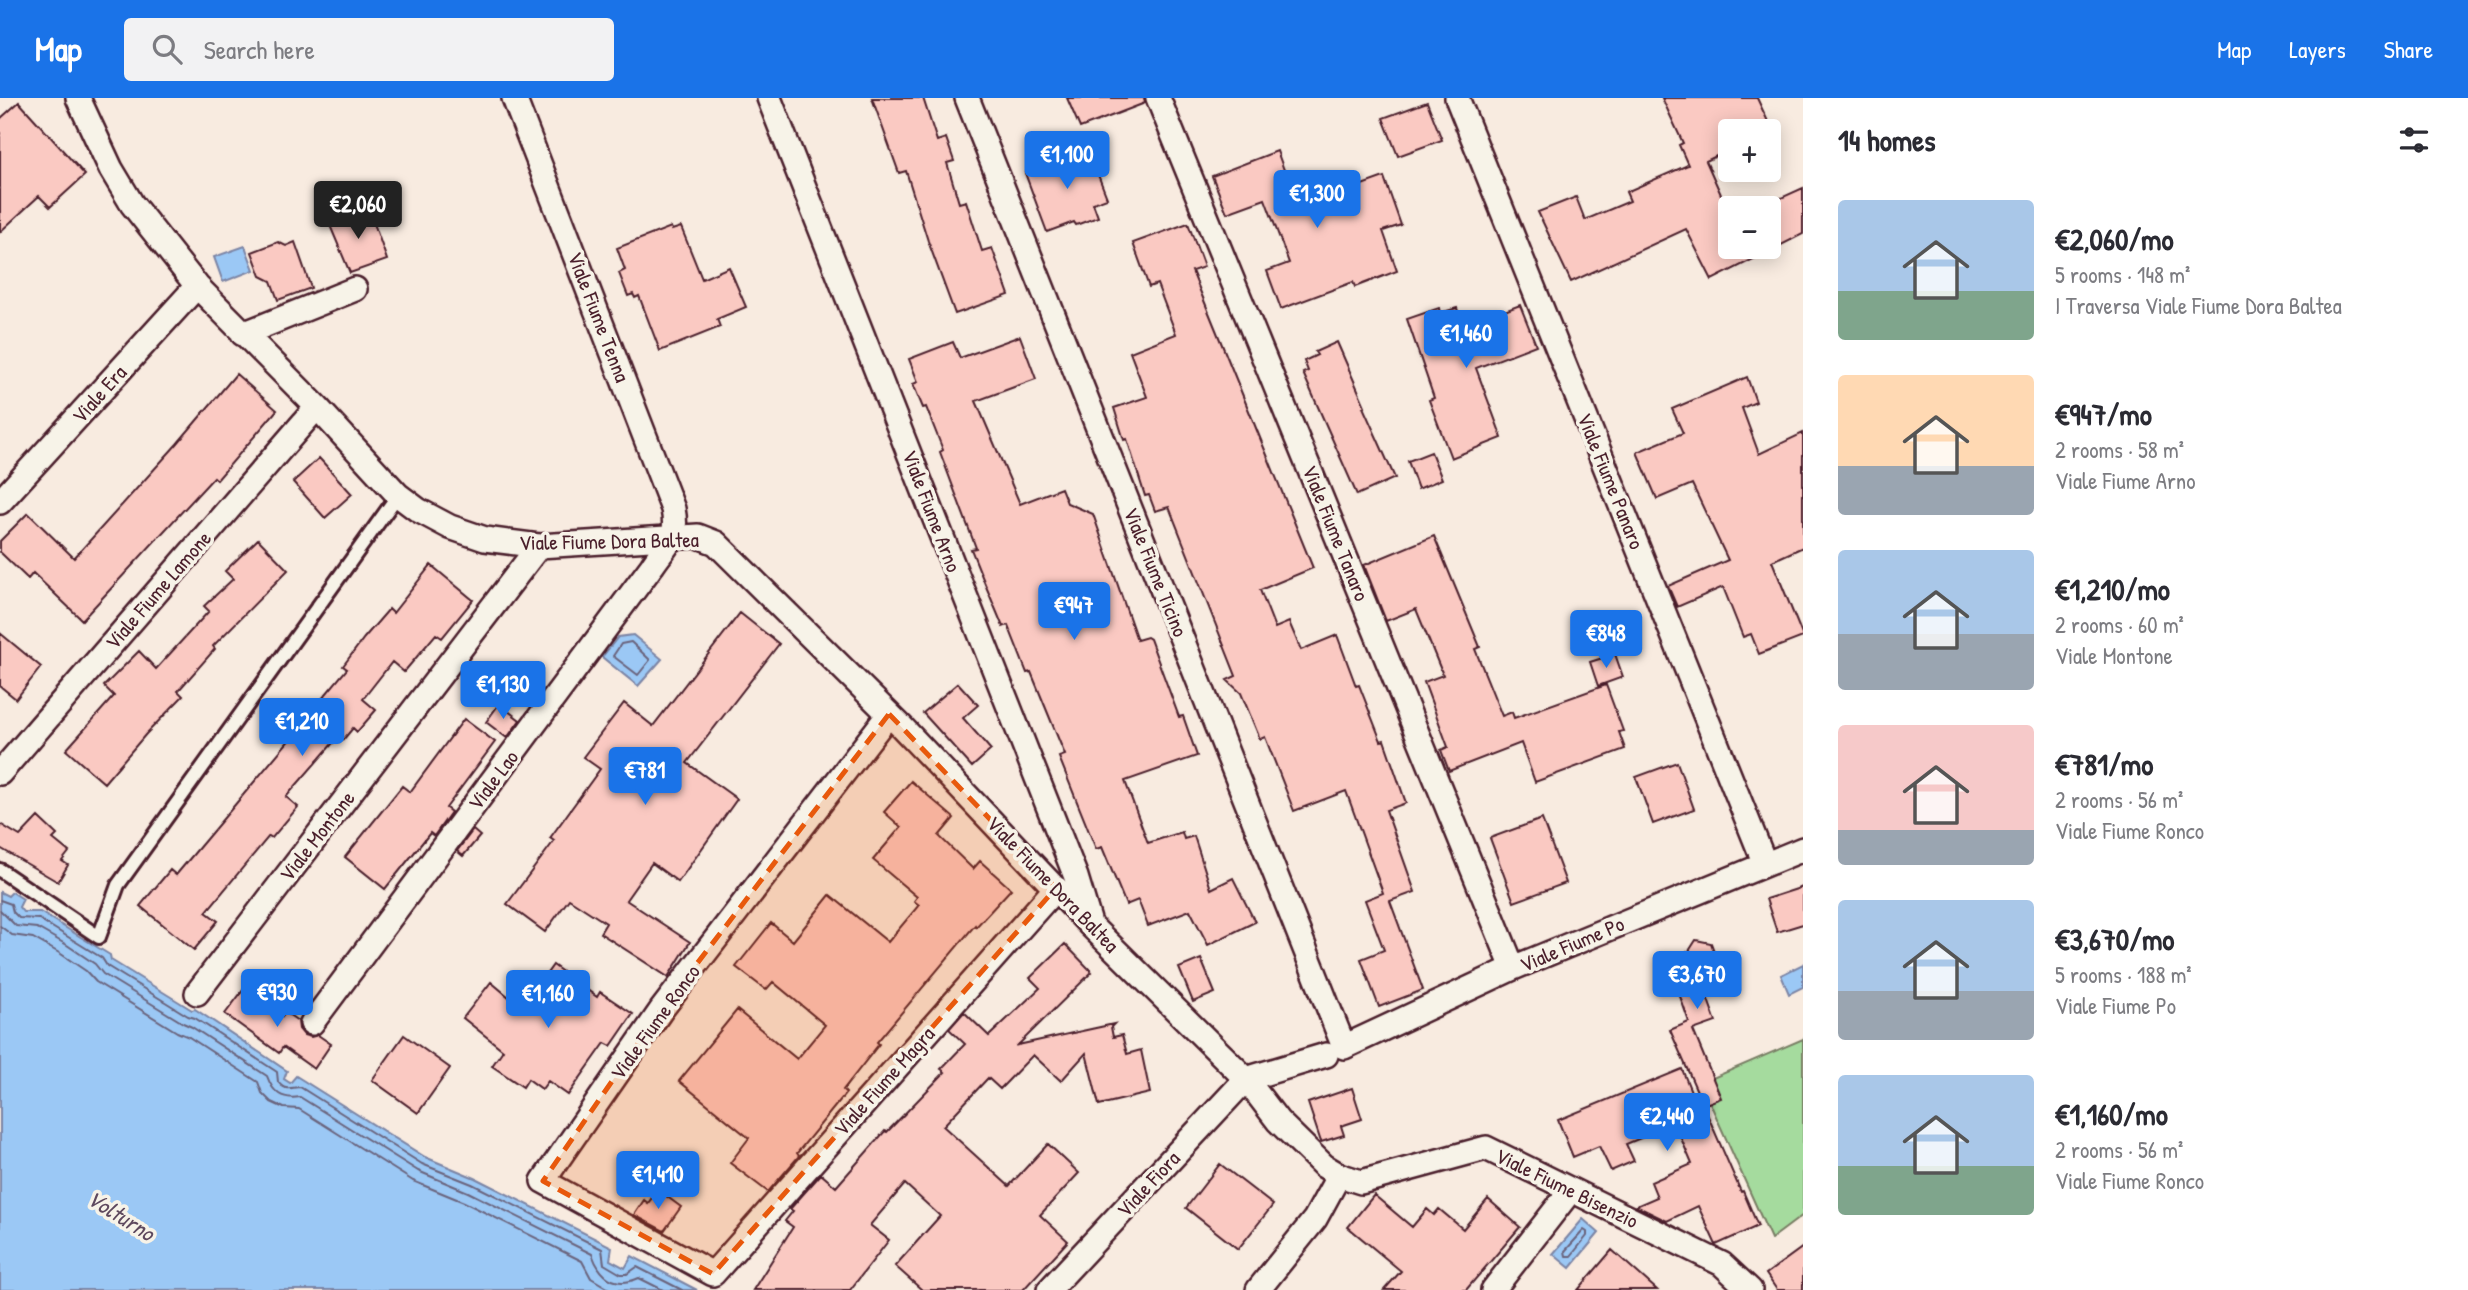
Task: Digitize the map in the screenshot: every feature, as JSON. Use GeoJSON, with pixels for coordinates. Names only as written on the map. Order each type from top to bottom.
{"type":"FeatureCollection","features":[{"type":"Feature","properties":{"kind":"street","name":"Viale Fiume Dora Baltea"},"geometry":{"type":"LineString","coordinates":[[78,98],[111,169],[132,204],[197,286],[317,407],[398,495],[418,510],[450,527],[485,539],[539,546],[698,536],[716,543],[889,714],[1090,925],[1246,1079]]}},
{"type":"Feature","properties":{"kind":"street","name":"Viale Fiume Tenna"},"geometry":{"type":"LineString","coordinates":[[514,98],[673,509],[676,526],[673,537]]}},
{"type":"Feature","properties":{"kind":"street","name":"Viale Fiume Arno"},"geometry":{"type":"LineString","coordinates":[[769,98],[1076,877],[1090,925]]}},
{"type":"Feature","properties":{"kind":"street","name":"Viale Fiume Ticino"},"geometry":{"type":"LineString","coordinates":[[967,98],[1335,1051]]}},
{"type":"Feature","properties":{"kind":"street","name":"Viale Fiume Tanaro"},"geometry":{"type":"LineString","coordinates":[[1158,98],[1513,968]]}},
{"type":"Feature","properties":{"kind":"street","name":"Viale Fiume Panaro"},"geometry":{"type":"LineString","coordinates":[[1457,98],[1765,864]]}},
{"type":"Feature","properties":{"kind":"street","name":"Viale Era"},"geometry":{"type":"LineString","coordinates":[[0,502],[197,286]]}},
{"type":"Feature","properties":{"kind":"street"},"geometry":{"type":"LineString","coordinates":[[243,334],[355,289]]}},
{"type":"Feature","properties":{"kind":"street","name":"Viale Fiume Lamone"},"geometry":{"type":"LineString","coordinates":[[0,773],[317,407]]}},
{"type":"Feature","properties":{"kind":"street","name":"Viale Lao"},"geometry":{"type":"LineString","coordinates":[[312,1023],[673,537]]}},
{"type":"Feature","properties":{"kind":"street","name":"Viale Montone"},"geometry":{"type":"LineString","coordinates":[[197,993],[539,546]]}},
{"type":"Feature","properties":{"kind":"street","name":"Viale Fiume Ronco"},"geometry":{"type":"LineString","coordinates":[[713,1274],[543,1181],[662,1009],[889,714]]}},
{"type":"Feature","properties":{"kind":"street","name":"Viale Fiume Po"},"geometry":{"type":"LineString","coordinates":[[1246,1079],[1335,1051],[1513,968],[1803,849]]}},
{"type":"Feature","properties":{"kind":"street","name":"Viale Fiume Magra"},"geometry":{"type":"LineString","coordinates":[[713,1274],[1056,888]]}},
{"type":"Feature","properties":{"kind":"street"},"geometry":{"type":"LineString","coordinates":[[1246,1079],[1278,1121],[1324,1166],[1339,1175],[1315,1219],[1258,1290]]}},
{"type":"Feature","properties":{"kind":"street","name":"Viale Fiora"},"geometry":{"type":"LineString","coordinates":[[1049,1290],[1246,1079]]}},
{"type":"Feature","properties":{"kind":"street","name":"Viale Fiume Bisenzio"},"geometry":{"type":"LineString","coordinates":[[1339,1175],[1361,1182],[1486,1149],[1722,1264],[1750,1290]]}},
{"type":"Feature","properties":{"kind":"street"},"geometry":{"type":"LineString","coordinates":[[1493,1290],[1571,1190]]}},
{"type":"Feature","properties":{"kind":"lane"},"geometry":{"type":"LineString","coordinates":[[0,870],[99,937],[118,885],[398,495]]}},
{"type":"Feature","properties":{"kind":"highlighted area"},"geometry":{"type":"Polygon","coordinates":[[[889,714],[1056,888],[713,1274],[543,1181],[662,1009],[889,714]]]}},
{"type":"Feature","properties":{"kind":"green space"},"geometry":{"type":"Polygon","coordinates":[[[1803,1039],[1803,1215],[1771,1239],[1701,1083],[1803,1039]]]}},
{"type":"Feature","properties":{"kind":"water"},"geometry":{"type":"Polygon","coordinates":[[[245,246],[254,270],[223,282],[214,257],[245,246]]]}},
{"type":"Feature","properties":{"kind":"water"},"geometry":{"type":"Polygon","coordinates":[[[633,635],[662,659],[638,686],[602,657],[618,637],[633,635]]]}},
{"type":"Feature","properties":{"kind":"water","name":"Volturno"},"geometry":{"type":"Polygon","coordinates":[[[0,892],[8,896],[12,892],[23,899],[19,907],[23,912],[40,912],[110,955],[111,960],[192,1010],[195,1009],[287,1071],[284,1079],[290,1083],[296,1076],[425,1157],[475,1178],[612,1247],[610,1260],[625,1268],[632,1256],[697,1290],[0,1290],[0,892]]]}},
{"type":"Feature","properties":{"kind":"water"},"geometry":{"type":"Polygon","coordinates":[[[1803,964],[1803,987],[1789,994],[1781,975],[1803,964]]]}},
{"type":"Feature","properties":{"kind":"water"},"geometry":{"type":"Polygon","coordinates":[[[1583,1219],[1599,1233],[1570,1268],[1553,1254],[1583,1219]]]}},
{"type":"Feature","properties":{"kind":"building"},"geometry":{"type":"Polygon","coordinates":[[[872,98],[923,98],[937,141],[946,138],[954,161],[947,163],[959,203],[966,201],[982,251],[992,248],[1009,295],[955,314],[906,171],[899,173],[872,98]]]}},
{"type":"Feature","properties":{"kind":"building"},"geometry":{"type":"Polygon","coordinates":[[[1067,98],[1144,98],[1145,103],[1080,128],[1067,98]]]}},
{"type":"Feature","properties":{"kind":"building"},"geometry":{"type":"Polygon","coordinates":[[[1662,98],[1757,98],[1767,119],[1718,119],[1718,155],[1706,161],[1722,196],[1718,196],[1718,259],[1754,259],[1712,280],[1686,229],[1571,282],[1538,212],[1576,197],[1585,220],[1630,201],[1626,192],[1688,165],[1679,145],[1683,143],[1662,98]]]}},
{"type":"Feature","properties":{"kind":"building"},"geometry":{"type":"Polygon","coordinates":[[[19,102],[85,175],[50,207],[39,196],[0,232],[0,119],[19,102]]]}},
{"type":"Feature","properties":{"kind":"building"},"geometry":{"type":"Polygon","coordinates":[[[1427,102],[1442,140],[1398,156],[1383,118],[1427,102]]]}},
{"type":"Feature","properties":{"kind":"building"},"geometry":{"type":"Polygon","coordinates":[[[1088,149],[1107,198],[1093,203],[1098,217],[1047,232],[1025,173],[1088,149]]]}},
{"type":"Feature","properties":{"kind":"building"},"geometry":{"type":"Polygon","coordinates":[[[1277,151],[1298,208],[1384,177],[1401,225],[1383,231],[1397,271],[1355,287],[1353,282],[1281,309],[1267,271],[1289,263],[1265,199],[1227,213],[1212,176],[1277,151]]]}},
{"type":"Feature","properties":{"kind":"building"},"geometry":{"type":"Polygon","coordinates":[[[1803,188],[1803,234],[1781,245],[1781,198],[1803,188]]]}},
{"type":"Feature","properties":{"kind":"building"},"geometry":{"type":"Polygon","coordinates":[[[350,212],[371,215],[387,260],[350,273],[329,223],[350,212]]]}},
{"type":"Feature","properties":{"kind":"building"},"geometry":{"type":"Polygon","coordinates":[[[1188,223],[1204,267],[1192,271],[1313,568],[1260,590],[1275,628],[1289,622],[1301,650],[1337,635],[1356,686],[1359,685],[1381,741],[1384,740],[1406,803],[1386,810],[1415,892],[1390,901],[1423,990],[1379,1007],[1361,959],[1384,950],[1365,900],[1383,893],[1346,791],[1294,811],[1265,737],[1260,739],[1241,693],[1227,680],[1236,676],[1169,507],[1155,511],[1149,495],[1145,496],[1114,408],[1147,397],[1130,352],[1176,334],[1157,284],[1149,287],[1133,243],[1188,223]]]}},
{"type":"Feature","properties":{"kind":"building"},"geometry":{"type":"Polygon","coordinates":[[[671,227],[672,230],[681,227],[702,279],[729,267],[746,307],[717,319],[720,327],[660,351],[639,296],[628,296],[619,273],[625,270],[617,248],[671,227]]]}},
{"type":"Feature","properties":{"kind":"building"},"geometry":{"type":"Polygon","coordinates":[[[278,242],[286,246],[295,242],[311,288],[278,300],[271,281],[261,276],[252,252],[278,242]]]}},
{"type":"Feature","properties":{"kind":"building"},"geometry":{"type":"Polygon","coordinates":[[[1520,305],[1536,345],[1476,368],[1502,438],[1451,458],[1429,400],[1434,398],[1407,319],[1439,308],[1440,313],[1457,308],[1463,327],[1520,305]]]}},
{"type":"Feature","properties":{"kind":"building"},"geometry":{"type":"Polygon","coordinates":[[[1020,336],[1036,379],[976,401],[1020,504],[1061,488],[1067,503],[1093,514],[1137,640],[1147,637],[1150,639],[1179,717],[1183,716],[1197,756],[1125,781],[1148,843],[1182,832],[1184,839],[1194,836],[1211,889],[1233,878],[1255,922],[1208,945],[1190,910],[1148,926],[1138,900],[1126,905],[1102,847],[1096,849],[1059,757],[1065,755],[1031,672],[1027,673],[1008,625],[1003,627],[971,549],[976,548],[940,452],[943,450],[926,407],[923,408],[913,384],[918,382],[909,359],[953,342],[960,358],[1020,336]]]}},
{"type":"Feature","properties":{"kind":"building"},"geometry":{"type":"Polygon","coordinates":[[[1337,342],[1395,478],[1357,495],[1303,373],[1308,371],[1304,361],[1317,355],[1315,352],[1337,342]]]}},
{"type":"Feature","properties":{"kind":"building"},"geometry":{"type":"Polygon","coordinates":[[[236,374],[277,410],[217,480],[214,477],[82,620],[33,573],[28,579],[0,552],[0,541],[28,513],[74,558],[236,374]]]}},
{"type":"Feature","properties":{"kind":"building"},"geometry":{"type":"Polygon","coordinates":[[[1747,377],[1756,402],[1742,408],[1759,454],[1803,433],[1803,547],[1772,561],[1803,637],[1759,654],[1751,634],[1743,637],[1723,587],[1677,607],[1668,586],[1728,560],[1692,484],[1657,499],[1637,452],[1683,433],[1672,409],[1747,377]]]}},
{"type":"Feature","properties":{"kind":"building"},"geometry":{"type":"Polygon","coordinates":[[[1431,452],[1442,479],[1418,489],[1408,461],[1431,452]]]}},
{"type":"Feature","properties":{"kind":"building"},"geometry":{"type":"Polygon","coordinates":[[[319,458],[352,494],[325,518],[293,482],[319,458]]]}},
{"type":"Feature","properties":{"kind":"building"},"geometry":{"type":"Polygon","coordinates":[[[1434,536],[1480,647],[1475,649],[1502,716],[1512,712],[1514,718],[1606,685],[1623,731],[1619,732],[1625,749],[1535,782],[1521,743],[1449,771],[1441,750],[1448,747],[1424,682],[1443,675],[1416,609],[1386,621],[1364,565],[1434,536]]]}},
{"type":"Feature","properties":{"kind":"building"},"geometry":{"type":"Polygon","coordinates":[[[258,539],[288,570],[213,646],[215,649],[178,691],[183,696],[104,783],[66,750],[114,696],[104,686],[139,651],[156,669],[209,611],[204,606],[233,579],[225,571],[258,539]]]}},
{"type":"Feature","properties":{"kind":"building"},"geometry":{"type":"Polygon","coordinates":[[[431,565],[473,600],[442,638],[436,634],[404,672],[392,662],[363,699],[376,710],[357,732],[353,728],[343,740],[339,736],[286,797],[298,807],[272,838],[269,836],[206,912],[218,921],[194,950],[140,906],[170,870],[176,875],[347,669],[343,666],[364,638],[389,609],[393,613],[431,565]]]}},
{"type":"Feature","properties":{"kind":"building"},"geometry":{"type":"Polygon","coordinates":[[[740,613],[779,644],[687,763],[737,799],[678,882],[652,863],[626,900],[690,942],[668,977],[600,933],[606,923],[569,899],[545,932],[507,904],[554,841],[550,838],[600,769],[583,757],[624,703],[653,726],[740,613]]]}},
{"type":"Feature","properties":{"kind":"building"},"geometry":{"type":"Polygon","coordinates":[[[0,633],[41,667],[16,699],[0,686],[0,633]]]}},
{"type":"Feature","properties":{"kind":"building"},"geometry":{"type":"Polygon","coordinates":[[[1615,654],[1623,677],[1598,686],[1590,662],[1615,654]]]}},
{"type":"Feature","properties":{"kind":"building"},"geometry":{"type":"Polygon","coordinates":[[[958,683],[978,705],[963,718],[991,750],[972,767],[923,713],[958,683]]]}},
{"type":"Feature","properties":{"kind":"building"},"geometry":{"type":"Polygon","coordinates":[[[499,704],[520,720],[507,738],[486,722],[499,704]]]}},
{"type":"Feature","properties":{"kind":"building"},"geometry":{"type":"Polygon","coordinates":[[[464,719],[495,742],[446,808],[451,812],[434,836],[430,833],[385,889],[345,857],[402,786],[410,792],[464,719]]]}},
{"type":"Feature","properties":{"kind":"building"},"geometry":{"type":"Polygon","coordinates":[[[1677,762],[1694,809],[1653,824],[1636,777],[1677,762]]]}},
{"type":"Feature","properties":{"kind":"building"},"geometry":{"type":"Polygon","coordinates":[[[911,781],[954,818],[939,836],[973,869],[980,861],[1011,889],[976,927],[975,925],[877,1042],[879,1044],[843,1090],[846,1093],[768,1192],[730,1163],[749,1138],[679,1081],[737,1010],[797,1059],[825,1025],[773,982],[766,990],[736,967],[771,923],[793,941],[830,895],[888,942],[919,905],[914,901],[917,897],[873,860],[901,827],[884,812],[911,781]]]}},
{"type":"Feature","properties":{"kind":"building"},"geometry":{"type":"Polygon","coordinates":[[[38,817],[57,835],[53,839],[69,852],[62,861],[68,865],[58,882],[0,848],[0,824],[20,836],[38,817]]]}},
{"type":"Feature","properties":{"kind":"building"},"geometry":{"type":"Polygon","coordinates":[[[1542,819],[1566,883],[1514,902],[1490,838],[1542,819]]]}},
{"type":"Feature","properties":{"kind":"building"},"geometry":{"type":"Polygon","coordinates":[[[473,830],[480,836],[463,856],[457,851],[473,830]]]}},
{"type":"Feature","properties":{"kind":"building"},"geometry":{"type":"Polygon","coordinates":[[[1803,887],[1803,924],[1777,932],[1766,899],[1803,887]]]}},
{"type":"Feature","properties":{"kind":"building"},"geometry":{"type":"Polygon","coordinates":[[[1696,940],[1711,943],[1727,987],[1706,994],[1716,1022],[1693,1030],[1721,1098],[1703,1105],[1670,1030],[1689,1022],[1667,959],[1689,951],[1696,940]]]}},
{"type":"Feature","properties":{"kind":"building"},"geometry":{"type":"Polygon","coordinates":[[[1065,944],[1092,972],[1018,1045],[1114,1024],[1111,1027],[1113,1037],[1122,1035],[1127,1054],[1141,1050],[1150,1093],[1099,1105],[1086,1053],[1061,1081],[1033,1055],[1000,1089],[988,1078],[943,1126],[1009,1186],[1048,1144],[1079,1173],[1040,1215],[1068,1241],[1023,1290],[922,1290],[895,1266],[940,1216],[905,1184],[870,1225],[889,1240],[850,1290],[753,1290],[793,1227],[785,1221],[793,1211],[790,1209],[821,1174],[836,1187],[885,1131],[887,1132],[945,1072],[941,1069],[965,1044],[949,1029],[964,1012],[989,1036],[1040,988],[1030,978],[1065,944]]]}},
{"type":"Feature","properties":{"kind":"building"},"geometry":{"type":"Polygon","coordinates":[[[1201,959],[1215,993],[1193,1002],[1179,968],[1201,959]]]}},
{"type":"Feature","properties":{"kind":"building"},"geometry":{"type":"Polygon","coordinates":[[[553,965],[597,997],[600,992],[633,1014],[611,1046],[605,1043],[568,1095],[548,1081],[542,1089],[528,1079],[523,1087],[492,1066],[503,1050],[463,1018],[491,982],[522,1008],[553,965]]]}},
{"type":"Feature","properties":{"kind":"building"},"geometry":{"type":"Polygon","coordinates":[[[244,989],[282,1016],[285,1012],[298,1021],[299,1029],[304,1035],[318,1035],[331,1044],[314,1069],[283,1047],[279,1053],[225,1014],[244,989]]]}},
{"type":"Feature","properties":{"kind":"building"},"geometry":{"type":"Polygon","coordinates":[[[404,1035],[450,1068],[418,1113],[372,1080],[404,1035]]]}},
{"type":"Feature","properties":{"kind":"building"},"geometry":{"type":"Polygon","coordinates":[[[1682,1069],[1702,1119],[1708,1116],[1758,1226],[1716,1245],[1698,1206],[1667,1221],[1636,1206],[1657,1197],[1651,1182],[1692,1164],[1675,1124],[1626,1144],[1634,1161],[1611,1171],[1599,1146],[1573,1157],[1558,1120],[1682,1069]]]}},
{"type":"Feature","properties":{"kind":"building"},"geometry":{"type":"Polygon","coordinates":[[[1352,1088],[1362,1119],[1341,1126],[1344,1135],[1321,1142],[1308,1103],[1352,1088]]]}},
{"type":"Feature","properties":{"kind":"building"},"geometry":{"type":"Polygon","coordinates":[[[1220,1164],[1273,1205],[1238,1249],[1186,1208],[1220,1164]]]}},
{"type":"Feature","properties":{"kind":"building"},"geometry":{"type":"Polygon","coordinates":[[[658,1190],[681,1207],[664,1231],[634,1215],[644,1200],[648,1203],[658,1190]]]}},
{"type":"Feature","properties":{"kind":"building"},"geometry":{"type":"Polygon","coordinates":[[[1374,1195],[1412,1227],[1427,1209],[1434,1215],[1439,1209],[1463,1229],[1488,1199],[1520,1227],[1466,1290],[1384,1290],[1401,1271],[1348,1227],[1374,1195]]]}},
{"type":"Feature","properties":{"kind":"building"},"geometry":{"type":"Polygon","coordinates":[[[1803,1247],[1803,1290],[1777,1290],[1766,1274],[1803,1247]]]}},
{"type":"Feature","properties":{"kind":"building"},"geometry":{"type":"Polygon","coordinates":[[[1612,1250],[1657,1290],[1578,1290],[1612,1250]]]}}]}
